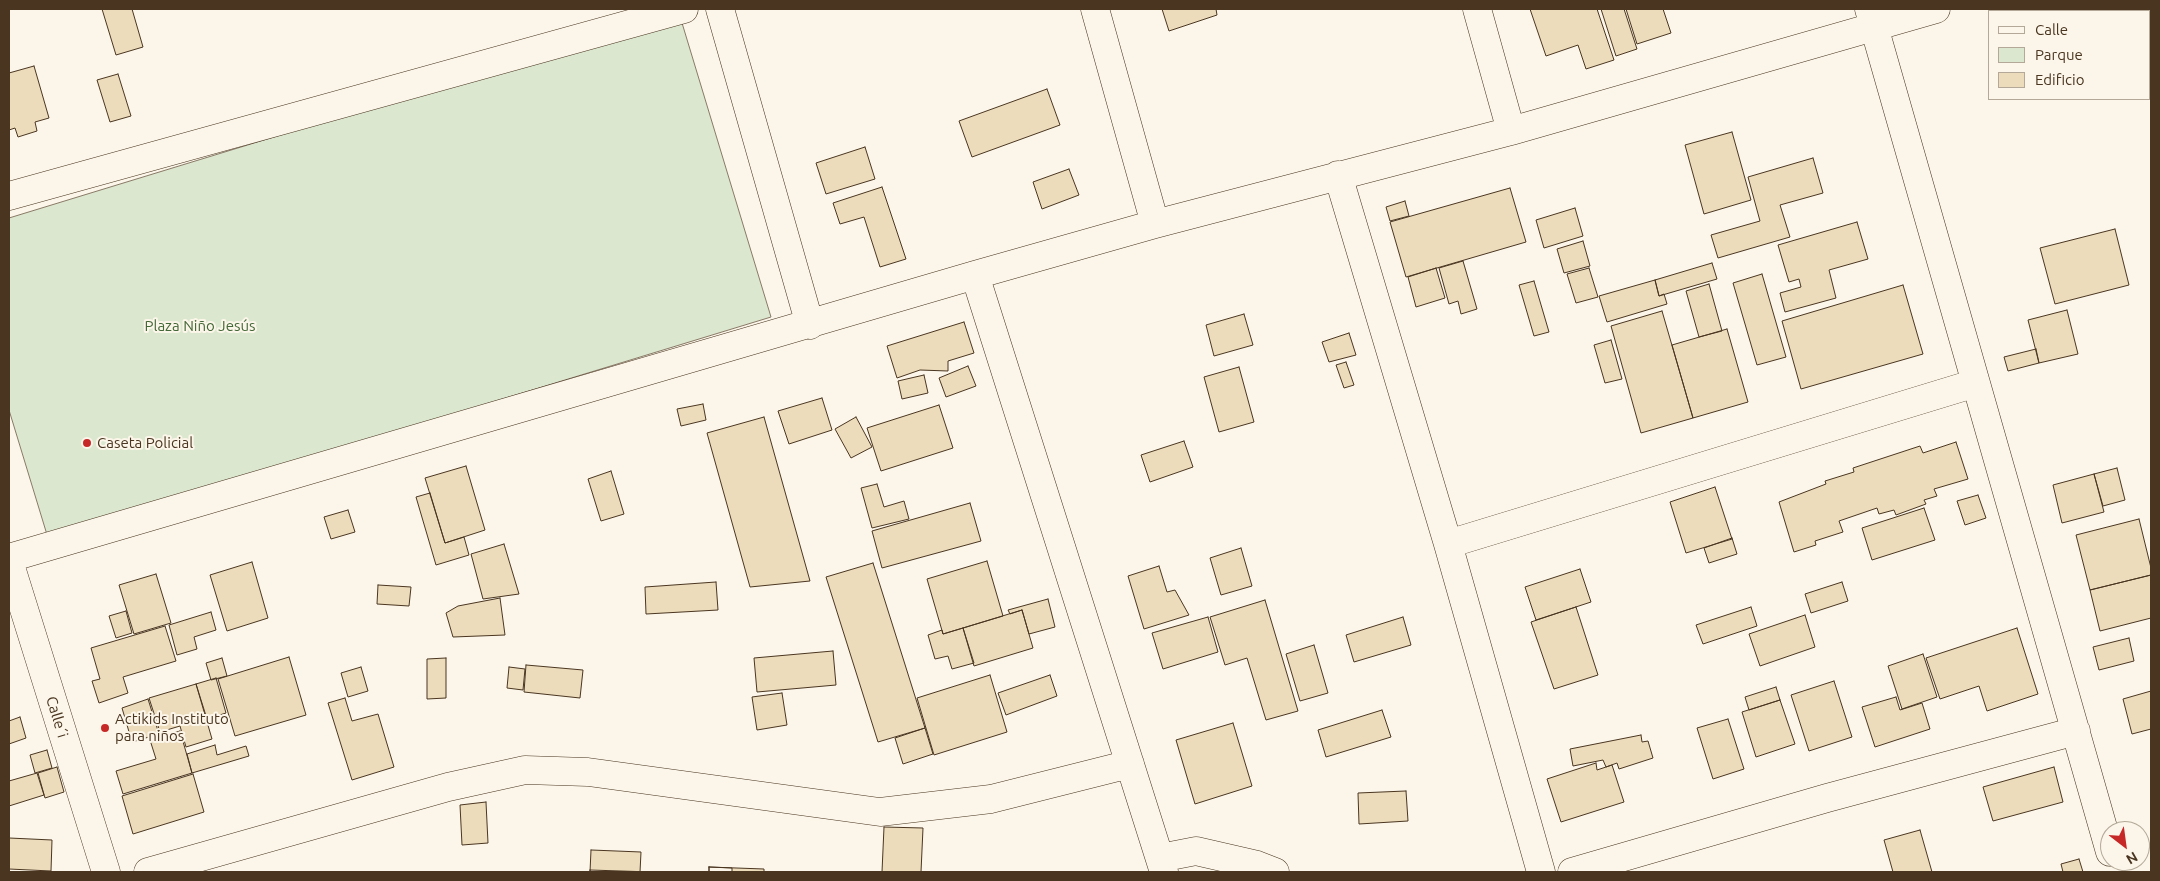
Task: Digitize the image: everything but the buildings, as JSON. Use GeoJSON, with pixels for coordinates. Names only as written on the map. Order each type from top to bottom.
{"type":"FeatureCollection","features":[{"type":"Feature","properties":{"kind":"street"},"geometry":{"type":"LineString","coordinates":[[9,196],[684,9]]}},
{"type":"Feature","properties":{"kind":"street"},"geometry":{"type":"LineString","coordinates":[[720,9],[810,325]]}},
{"type":"Feature","properties":{"kind":"street"},"geometry":{"type":"LineString","coordinates":[[1095,9],[1155,224]]}},
{"type":"Feature","properties":{"kind":"street"},"geometry":{"type":"LineString","coordinates":[[1477,9],[1511,131]]}},
{"type":"Feature","properties":{"kind":"street"},"geometry":{"type":"LineString","coordinates":[[9,559],[975,275],[1155,224],[1511,131],[1872,18],[1936,9]]}},
{"type":"Feature","properties":{"kind":"street"},"geometry":{"type":"LineString","coordinates":[[1872,18],[2101,821]]}},
{"type":"Feature","properties":{"kind":"street"},"geometry":{"type":"LineString","coordinates":[[1338,175],[1448,544],[1541,872]]}},
{"type":"Feature","properties":{"kind":"street"},"geometry":{"type":"LineString","coordinates":[[975,275],[1162,865],[1196,851],[1258,865],[1275,872]]}},
{"type":"Feature","properties":{"kind":"street"},"geometry":{"type":"LineString","coordinates":[[1448,544],[1976,383]]}},
{"type":"Feature","properties":{"kind":"street","name":"Calle´i"},"geometry":{"type":"LineString","coordinates":[[9,559],[106,872]]}},
{"type":"Feature","properties":{"kind":"street"},"geometry":{"type":"LineString","coordinates":[[1572,872],[1827,798],[2076,731]]}},
{"type":"Feature","properties":{"kind":"street"},"geometry":{"type":"LineString","coordinates":[[148,872],[448,787],[525,770],[588,772],[880,812],[991,799],[1130,764]]}},
{"type":"Feature","properties":{"kind":"green space","name":"Plaza Niño Jesús"},"geometry":{"type":"Polygon","coordinates":[[[679,13],[771,317],[48,538],[9,410],[9,218],[679,13]]]}},
{"type":"Feature","properties":{"kind":"place","name":"Caseta Policial"},"geometry":{"type":"Point","coordinates":[87,443]}},
{"type":"Feature","properties":{"kind":"place","name":"Actikids Instituto para niños"},"geometry":{"type":"Point","coordinates":[105,728]}}]}
